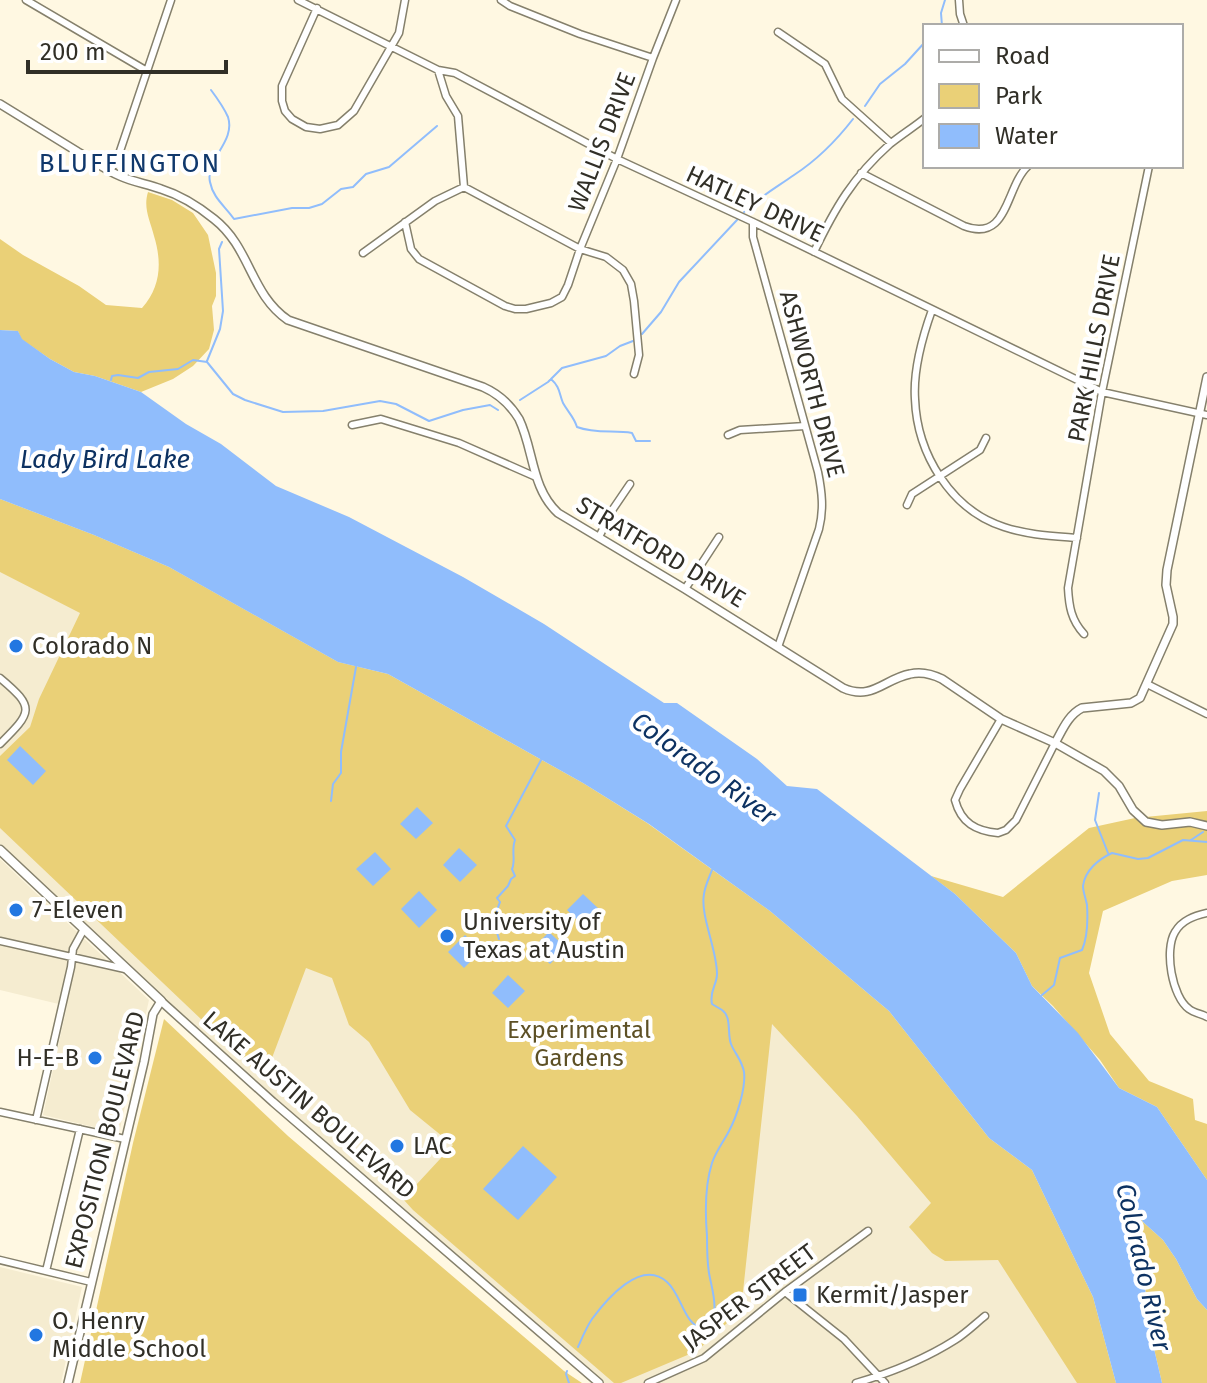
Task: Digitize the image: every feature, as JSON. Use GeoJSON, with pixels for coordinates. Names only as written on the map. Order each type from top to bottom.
{"type":"FeatureCollection","features":[{"type":"Feature","properties":{"kind":"main road","name":"LAKE AUSTIN BOULEVARD"},"geometry":{"type":"LineString","coordinates":[[0,850],[161,1001]]}},
{"type":"Feature","properties":{"kind":"street"},"geometry":{"type":"LineString","coordinates":[[26,0],[147,71]]}},
{"type":"Feature","properties":{"kind":"street"},"geometry":{"type":"LineString","coordinates":[[110,171],[118,157],[171,0]]}},
{"type":"Feature","properties":{"kind":"street"},"geometry":{"type":"LineString","coordinates":[[317,8],[282,86],[282,101],[292,119],[306,127],[320,129],[338,125],[354,111],[399,33],[405,0]]}},
{"type":"Feature","properties":{"kind":"street"},"geometry":{"type":"LineString","coordinates":[[501,0],[580,34],[653,58]]}},
{"type":"Feature","properties":{"kind":"street","name":"WALLIS DRIVE"},"geometry":{"type":"LineString","coordinates":[[405,222],[411,249],[419,259],[505,306],[526,309],[562,297],[676,0]]}},
{"type":"Feature","properties":{"kind":"street"},"geometry":{"type":"LineString","coordinates":[[959,0],[963,24]]}},
{"type":"Feature","properties":{"kind":"street","name":"HATLEY DRIVE"},"geometry":{"type":"LineString","coordinates":[[301,1],[438,70],[455,73],[617,159],[1102,392],[1203,414]]}},
{"type":"Feature","properties":{"kind":"street"},"geometry":{"type":"LineString","coordinates":[[778,32],[825,64],[842,99],[891,143]]}},
{"type":"Feature","properties":{"kind":"street"},"geometry":{"type":"LineString","coordinates":[[438,70],[446,96],[458,116],[464,187]]}},
{"type":"Feature","properties":{"kind":"street","name":"STRATFORD DRIVE"},"geometry":{"type":"LineString","coordinates":[[0,104],[110,171],[171,192],[214,219],[236,242],[264,297],[277,313],[288,320],[483,387],[498,396],[513,410],[522,426],[536,477],[549,505],[558,513],[843,688],[858,693],[876,689],[912,673],[933,675],[1001,719],[1055,743],[1104,771],[1133,810],[1146,822],[1162,825],[1190,822],[1207,826]]}},
{"type":"Feature","properties":{"kind":"street"},"geometry":{"type":"LineString","coordinates":[[814,252],[832,213],[852,183],[891,143],[923,119]]}},
{"type":"Feature","properties":{"kind":"street"},"geometry":{"type":"LineString","coordinates":[[861,173],[964,226],[981,228],[993,225],[1002,217],[1015,183],[1026,168]]}},
{"type":"Feature","properties":{"kind":"street","name":"PARK HILLS DRIVE"},"geometry":{"type":"LineString","coordinates":[[1084,634],[1073,620],[1068,588],[1102,392],[1149,168]]}},
{"type":"Feature","properties":{"kind":"street"},"geometry":{"type":"LineString","coordinates":[[363,253],[435,201],[464,187]]}},
{"type":"Feature","properties":{"kind":"street"},"geometry":{"type":"LineString","coordinates":[[464,187],[580,249],[606,257],[623,270],[631,284],[634,301],[639,355],[634,374]]}},
{"type":"Feature","properties":{"kind":"street","name":"ASHWORTH DRIVE"},"geometry":{"type":"LineString","coordinates":[[753,222],[753,237],[818,472],[823,513],[778,647]]}},
{"type":"Feature","properties":{"kind":"street"},"geometry":{"type":"LineString","coordinates":[[932,310],[922,337],[915,377],[915,401],[919,429],[940,477],[957,499],[980,517],[1002,527],[1027,534],[1077,538]]}},
{"type":"Feature","properties":{"kind":"street"},"geometry":{"type":"LineString","coordinates":[[1001,719],[955,800],[957,809],[969,825],[998,833],[1016,820],[1055,743],[1076,711],[1131,703],[1140,698],[1147,684],[1173,624],[1166,585],[1167,570],[1203,414],[1207,377]]}},
{"type":"Feature","properties":{"kind":"street"},"geometry":{"type":"LineString","coordinates":[[352,425],[381,419],[459,443],[536,477]]}},
{"type":"Feature","properties":{"kind":"street"},"geometry":{"type":"LineString","coordinates":[[728,435],[740,430],[805,426]]}},
{"type":"Feature","properties":{"kind":"street"},"geometry":{"type":"LineString","coordinates":[[907,505],[912,494],[980,450],[986,438]]}},
{"type":"Feature","properties":{"kind":"street"},"geometry":{"type":"LineString","coordinates":[[599,537],[630,484]]}},
{"type":"Feature","properties":{"kind":"street"},"geometry":{"type":"LineString","coordinates":[[685,589],[719,537]]}},
{"type":"Feature","properties":{"kind":"street"},"geometry":{"type":"LineString","coordinates":[[0,678],[20,694],[26,712],[22,723],[0,744]]}},
{"type":"Feature","properties":{"kind":"street"},"geometry":{"type":"LineString","coordinates":[[1147,684],[1207,714]]}},
{"type":"Feature","properties":{"kind":"street"},"geometry":{"type":"LineString","coordinates":[[1207,913],[1182,923],[1172,935],[1169,955],[1175,993],[1188,1009],[1207,1017]]}},
{"type":"Feature","properties":{"kind":"street"},"geometry":{"type":"LineString","coordinates":[[36,1120],[73,949],[84,929]]}},
{"type":"Feature","properties":{"kind":"street"},"geometry":{"type":"LineString","coordinates":[[0,941],[129,970]]}},
{"type":"Feature","properties":{"kind":"street","name":"EXPOSITION BOULEVARD"},"geometry":{"type":"LineString","coordinates":[[68,1383],[153,1014],[161,1001]]}},
{"type":"Feature","properties":{"kind":"street","name":"LAKE AUSTIN BOULEVARD"},"geometry":{"type":"LineString","coordinates":[[161,1001],[273,1102],[599,1383]]}},
{"type":"Feature","properties":{"kind":"street"},"geometry":{"type":"LineString","coordinates":[[0,1112],[125,1139]]}},
{"type":"Feature","properties":{"kind":"street"},"geometry":{"type":"LineString","coordinates":[[46,1271],[80,1129]]}},
{"type":"Feature","properties":{"kind":"street","name":"JASPER STREET"},"geometry":{"type":"LineString","coordinates":[[648,1383],[704,1358],[785,1292],[868,1231]]}},
{"type":"Feature","properties":{"kind":"street"},"geometry":{"type":"LineString","coordinates":[[0,1260],[91,1282]]}},
{"type":"Feature","properties":{"kind":"street"},"geometry":{"type":"LineString","coordinates":[[785,1292],[844,1339],[885,1383]]}},
{"type":"Feature","properties":{"kind":"street"},"geometry":{"type":"LineString","coordinates":[[856,1383],[922,1358],[957,1339],[985,1316]]}},
{"type":"Feature","properties":{"kind":"shaded area","name":"University of Texas at Austin"},"geometry":{"type":"Polygon","coordinates":[[[0,499],[169,567],[583,783],[649,824],[770,911],[1116,1383],[599,1383],[273,1102],[0,850],[0,499]]]}},
{"type":"Feature","properties":{"kind":"shaded area"},"geometry":{"type":"Polygon","coordinates":[[[0,859],[149,1000],[119,1133],[43,1115],[67,1006],[0,990],[0,859]]]}},
{"type":"Feature","properties":{"kind":"shaded area","name":"O. Henry Middle School"},"geometry":{"type":"Polygon","coordinates":[[[0,1267],[82,1287],[61,1383],[0,1383],[0,1267]]]}},
{"type":"Feature","properties":{"kind":"green space"},"geometry":{"type":"Polygon","coordinates":[[[148,192],[172,200],[193,213],[208,235],[216,273],[216,296],[212,306],[214,330],[209,349],[193,366],[173,379],[141,392],[74,372],[21,339],[18,331],[0,330],[0,239],[106,305],[142,308],[153,292],[159,265],[147,209],[148,192]]]}},
{"type":"Feature","properties":{"kind":"green space","name":"University of Texas at Austin"},"geometry":{"type":"Polygon","coordinates":[[[0,499],[169,567],[338,662],[388,674],[583,783],[647,823],[770,911],[889,1011],[989,1138],[1032,1170],[1093,1297],[1116,1383],[1077,1383],[998,1260],[945,1261],[932,1253],[909,1227],[931,1203],[857,1116],[772,1024],[741,1310],[697,1351],[621,1383],[614,1383],[403,1199],[453,1145],[410,1110],[369,1042],[349,1025],[332,978],[306,968],[264,1079],[0,828],[0,756],[30,727],[39,699],[80,613],[0,572],[0,499]]]}},
{"type":"Feature","properties":{"kind":"green space"},"geometry":{"type":"Polygon","coordinates":[[[1207,811],[1207,875],[1172,881],[1103,911],[1089,973],[1110,1034],[1149,1081],[1193,1099],[1195,1120],[1207,1124],[1207,1180],[1157,1107],[1119,1088],[1100,1060],[1032,986],[1016,953],[955,894],[931,876],[1003,897],[1089,828],[1135,818],[1207,811]]]}},
{"type":"Feature","properties":{"kind":"green space"},"geometry":{"type":"Polygon","coordinates":[[[164,1019],[288,1136],[582,1383],[80,1383],[164,1019]]]}},
{"type":"Feature","properties":{"kind":"green space"},"geometry":{"type":"Polygon","coordinates":[[[1134,1204],[1143,1222],[1163,1240],[1197,1299],[1207,1310],[1207,1383],[1162,1383],[1152,1340],[1134,1204]]]}},
{"type":"Feature","properties":{"kind":"water","name":"Lady Bird Lake"},"geometry":{"type":"Polygon","coordinates":[[[0,330],[18,331],[22,339],[74,372],[141,392],[221,444],[276,486],[349,517],[544,624],[664,703],[677,703],[757,759],[787,786],[817,789],[955,894],[1016,953],[1032,986],[1078,1033],[1119,1088],[1157,1107],[1207,1180],[1207,1310],[1197,1299],[1163,1240],[1143,1222],[1134,1207],[1152,1340],[1162,1383],[1116,1383],[1093,1297],[1032,1170],[989,1138],[889,1011],[770,911],[649,824],[583,783],[388,674],[338,662],[169,567],[0,499],[0,330]]]}},
{"type":"Feature","properties":{"kind":"water"},"geometry":{"type":"Polygon","coordinates":[[[20,746],[46,771],[33,785],[7,760],[20,746]]]}},
{"type":"Feature","properties":{"kind":"water"},"geometry":{"type":"Polygon","coordinates":[[[417,807],[433,823],[416,839],[400,824],[417,807]]]}},
{"type":"Feature","properties":{"kind":"water"},"geometry":{"type":"Polygon","coordinates":[[[459,848],[477,865],[460,882],[443,865],[459,848]]]}},
{"type":"Feature","properties":{"kind":"water"},"geometry":{"type":"Polygon","coordinates":[[[375,852],[391,869],[373,886],[356,869],[375,852]]]}},
{"type":"Feature","properties":{"kind":"water"},"geometry":{"type":"Polygon","coordinates":[[[419,891],[437,910],[419,928],[401,909],[419,891]]]}},
{"type":"Feature","properties":{"kind":"water"},"geometry":{"type":"Polygon","coordinates":[[[583,894],[600,910],[584,927],[567,910],[583,894]]]}},
{"type":"Feature","properties":{"kind":"water"},"geometry":{"type":"Polygon","coordinates":[[[549,932],[566,948],[550,964],[533,948],[549,932]]]}},
{"type":"Feature","properties":{"kind":"water"},"geometry":{"type":"Polygon","coordinates":[[[465,935],[481,951],[464,968],[448,952],[465,935]]]}},
{"type":"Feature","properties":{"kind":"water"},"geometry":{"type":"Polygon","coordinates":[[[508,975],[525,991],[508,1008],[492,993],[508,975]]]}},
{"type":"Feature","properties":{"kind":"water"},"geometry":{"type":"Polygon","coordinates":[[[523,1146],[557,1177],[518,1220],[483,1189],[523,1146]]]}},
{"type":"Feature","properties":{"kind":"waterway"},"geometry":{"type":"LineString","coordinates":[[942,24],[945,0]]}},
{"type":"Feature","properties":{"kind":"waterway"},"geometry":{"type":"LineString","coordinates":[[865,106],[880,84],[923,44]]}},
{"type":"Feature","properties":{"kind":"waterway"},"geometry":{"type":"LineString","coordinates":[[211,90],[228,117],[229,126],[225,142],[212,166],[210,182],[234,219],[322,204],[341,189],[353,187],[366,174],[389,167],[437,126]]}},
{"type":"Feature","properties":{"kind":"waterway"},"geometry":{"type":"LineString","coordinates":[[744,212],[818,156],[853,119]]}},
{"type":"Feature","properties":{"kind":"waterway"},"geometry":{"type":"LineString","coordinates":[[642,334],[661,312],[679,282],[737,220]]}},
{"type":"Feature","properties":{"kind":"waterway"},"geometry":{"type":"LineString","coordinates":[[207,361],[220,329],[223,311],[219,249],[222,242]]}},
{"type":"Feature","properties":{"kind":"waterway"},"geometry":{"type":"LineString","coordinates":[[520,400],[548,382],[562,368],[606,356],[633,341]]}},
{"type":"Feature","properties":{"kind":"waterway"},"geometry":{"type":"LineString","coordinates":[[111,380],[112,376],[118,375],[138,378],[149,372],[178,369],[193,360],[207,362],[233,394],[283,412],[323,411],[380,401],[396,404],[429,421],[490,405],[498,410]]}},
{"type":"Feature","properties":{"kind":"waterway"},"geometry":{"type":"LineString","coordinates":[[551,379],[577,427],[632,433],[636,441],[650,441]]}},
{"type":"Feature","properties":{"kind":"waterway"},"geometry":{"type":"LineString","coordinates":[[331,801],[333,784],[341,773],[341,752],[356,667]]}},
{"type":"Feature","properties":{"kind":"waterway"},"geometry":{"type":"LineString","coordinates":[[499,939],[496,920],[500,902],[497,898],[515,876],[512,869],[515,840],[506,826],[541,760]]}},
{"type":"Feature","properties":{"kind":"waterway"},"geometry":{"type":"LineString","coordinates":[[1099,793],[1095,820],[1108,853]]}},
{"type":"Feature","properties":{"kind":"waterway"},"geometry":{"type":"LineString","coordinates":[[1191,840],[1203,832]]}},
{"type":"Feature","properties":{"kind":"waterway"},"geometry":{"type":"LineString","coordinates":[[1042,995],[1054,985],[1060,958],[1082,950],[1087,923],[1083,886],[1093,866],[1112,853],[1148,858],[1183,840],[1207,842]]}},
{"type":"Feature","properties":{"kind":"waterway"},"geometry":{"type":"LineString","coordinates":[[578,1347],[590,1322],[606,1302],[625,1284],[646,1275],[657,1276],[667,1282],[697,1327],[704,1330],[713,1317],[707,1254],[708,1180],[714,1159],[738,1110],[744,1072],[731,1044],[727,1017],[712,1004],[716,964],[703,903],[712,870]]}},
{"type":"Feature","properties":{"kind":"waterway"},"geometry":{"type":"LineString","coordinates":[[567,1371],[569,1383]]}},
{"type":"Feature","properties":{"kind":"place","name":"Colorado N"},"geometry":{"type":"Point","coordinates":[16,646]}},
{"type":"Feature","properties":{"kind":"place","name":"7-Eleven"},"geometry":{"type":"Point","coordinates":[16,910]}},
{"type":"Feature","properties":{"kind":"place","name":"University of Texas at Austin"},"geometry":{"type":"Point","coordinates":[447,936]}},
{"type":"Feature","properties":{"kind":"place","name":"H-E-B"},"geometry":{"type":"Point","coordinates":[95,1058]}},
{"type":"Feature","properties":{"kind":"place","name":"LAC"},"geometry":{"type":"Point","coordinates":[397,1146]}},
{"type":"Feature","properties":{"kind":"place","name":"Kermit/Jasper"},"geometry":{"type":"Point","coordinates":[800,1295]}},
{"type":"Feature","properties":{"kind":"place","name":"O. Henry Middle School"},"geometry":{"type":"Point","coordinates":[36,1335]}},
{"type":"Feature","properties":{"kind":"district","name":"BLUFFINGTON"},"geometry":{"type":"Point","coordinates":[130,163]}},
{"type":"Feature","properties":{"kind":"water label","name":"Colorado River"},"geometry":{"type":"Point","coordinates":[704,768]}},
{"type":"Feature","properties":{"kind":"water label","name":"Colorado River"},"geometry":{"type":"Point","coordinates":[1144,1267]}},
{"type":"Feature","properties":{"kind":"park label","name":"Experimental Gardens"},"geometry":{"type":"Point","coordinates":[579,1044]}}]}
